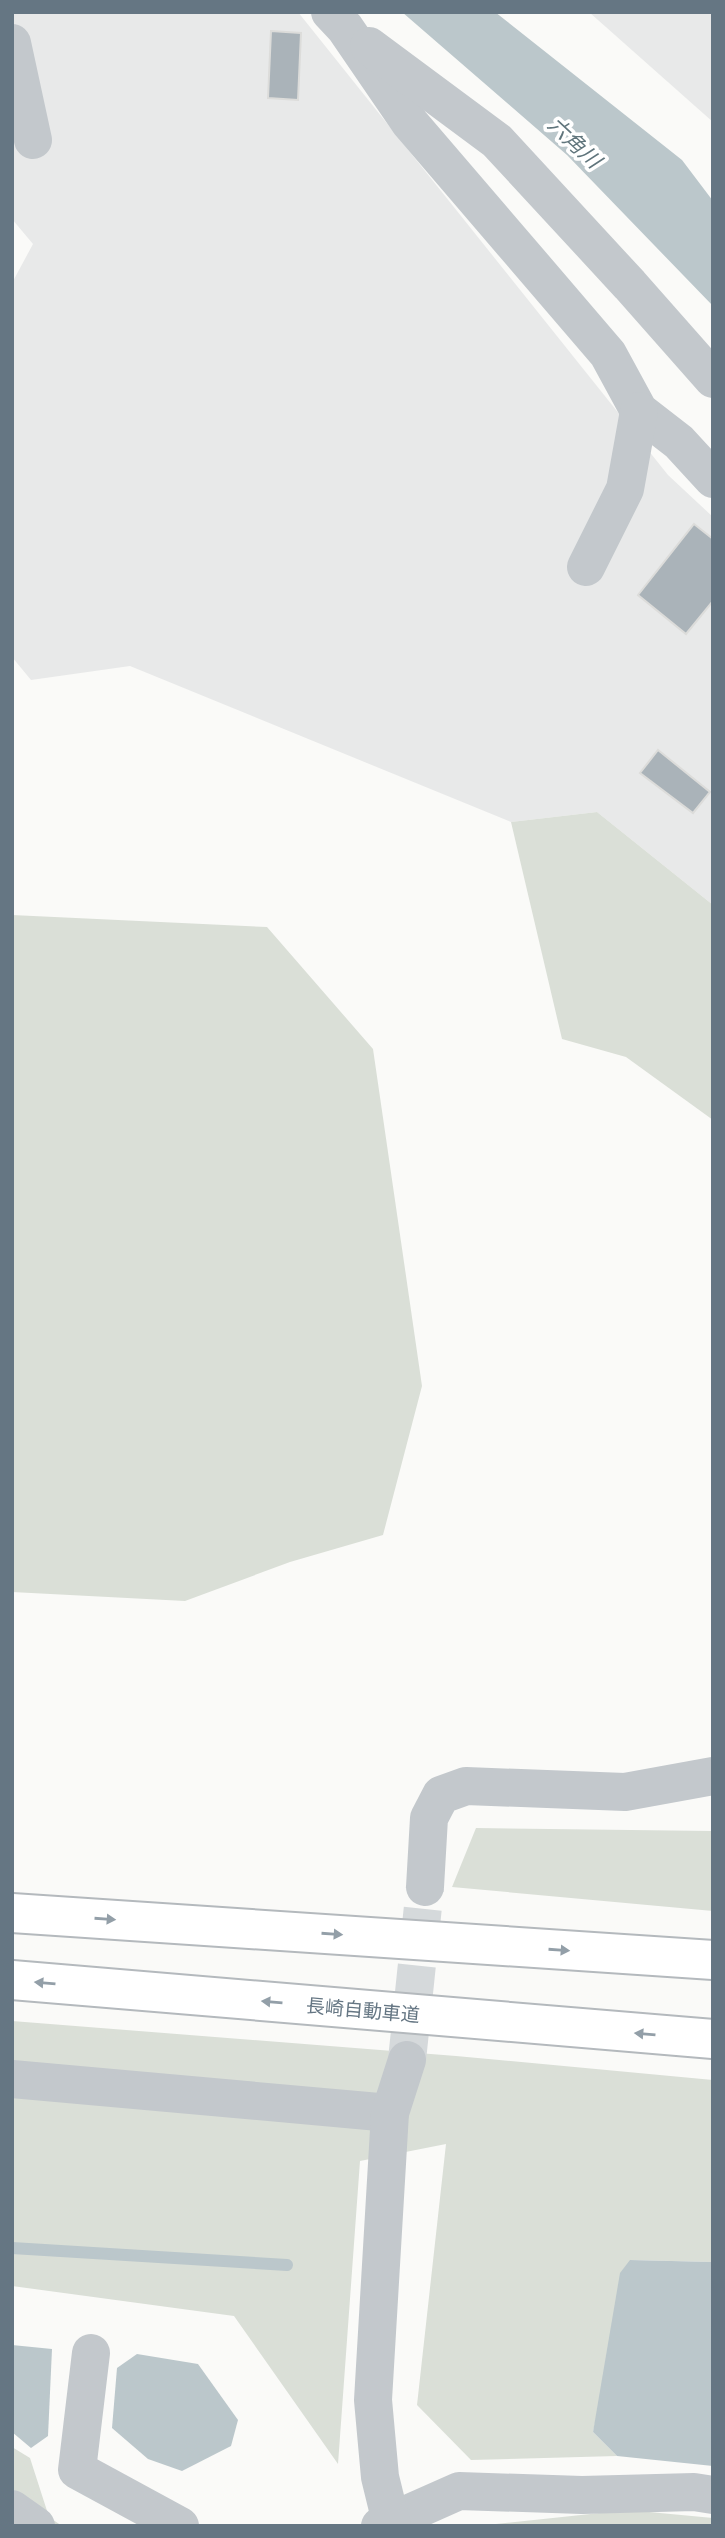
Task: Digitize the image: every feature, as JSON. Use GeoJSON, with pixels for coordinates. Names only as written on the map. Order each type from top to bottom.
{"type":"FeatureCollection","features":[{"type":"Feature","properties":{"kind":"highway"},"geometry":{"type":"LineString","coordinates":[[12,1913],[713,1960]]}},
{"type":"Feature","properties":{"kind":"highway","name":"長崎自動車道"},"geometry":{"type":"LineString","coordinates":[[12,1980],[713,2039]]}},
{"type":"Feature","properties":{"kind":"street"},"geometry":{"type":"LineString","coordinates":[[337,20],[497,141],[631,285],[713,379]]}},
{"type":"Feature","properties":{"kind":"street"},"geometry":{"type":"LineString","coordinates":[[337,20],[410,123],[608,354],[639,411],[679,442],[713,479]]}},
{"type":"Feature","properties":{"kind":"street"},"geometry":{"type":"LineString","coordinates":[[12,43],[33,140]]}},
{"type":"Feature","properties":{"kind":"street"},"geometry":{"type":"LineString","coordinates":[[586,567],[625,489],[639,411]]}},
{"type":"Feature","properties":{"kind":"street"},"geometry":{"type":"LineString","coordinates":[[425,1887],[429,1818],[441,1795],[466,1786],[625,1792],[713,1776]]}},
{"type":"Feature","properties":{"kind":"street"},"geometry":{"type":"LineString","coordinates":[[407,2060],[390,2113],[373,2400],[380,2477],[388,2524],[459,2491],[582,2495],[694,2492],[713,2495]]}},
{"type":"Feature","properties":{"kind":"street"},"geometry":{"type":"LineString","coordinates":[[12,2079],[390,2113]]}},
{"type":"Feature","properties":{"kind":"street"},"geometry":{"type":"LineString","coordinates":[[91,2353],[77,2470],[180,2526]]}},
{"type":"Feature","properties":{"kind":"street"},"geometry":{"type":"LineString","coordinates":[[12,2509],[36,2526]]}},
{"type":"Feature","properties":{"kind":"shaded area"},"geometry":{"type":"Polygon","coordinates":[[[12,12],[298,12],[668,475],[713,517],[713,905],[597,812],[511,822],[130,666],[31,680],[12,657],[12,283],[33,244],[12,219],[12,12]]]}},
{"type":"Feature","properties":{"kind":"shaded area"},"geometry":{"type":"Polygon","coordinates":[[[589,12],[713,12],[713,122],[589,12]]]}},
{"type":"Feature","properties":{"kind":"shaded area"},"geometry":{"type":"Polygon","coordinates":[[[597,812],[713,905],[713,1120],[626,1057],[562,1039],[511,822],[597,812]]]}},
{"type":"Feature","properties":{"kind":"shaded area"},"geometry":{"type":"Polygon","coordinates":[[[12,915],[267,927],[373,1049],[422,1386],[383,1535],[290,1562],[185,1601],[12,1592],[12,915]]]}},
{"type":"Feature","properties":{"kind":"shaded area"},"geometry":{"type":"Polygon","coordinates":[[[476,1828],[713,1831],[713,1911],[452,1887],[476,1828]]]}},
{"type":"Feature","properties":{"kind":"shaded area"},"geometry":{"type":"Polygon","coordinates":[[[12,2021],[456,2056],[713,2080],[713,2262],[631,2260],[593,2432],[617,2456],[471,2460],[417,2405],[446,2144],[360,2161],[338,2464],[234,2316],[12,2286],[12,2021]]]}},
{"type":"Feature","properties":{"kind":"shaded area"},"geometry":{"type":"Polygon","coordinates":[[[12,2447],[30,2458],[49,2517],[62,2526],[12,2526],[12,2447]]]}},
{"type":"Feature","properties":{"kind":"shaded area"},"geometry":{"type":"Polygon","coordinates":[[[628,2510],[713,2518],[713,2526],[477,2526],[628,2510]]]}},
{"type":"Feature","properties":{"kind":"water","name":"六角川"},"geometry":{"type":"Polygon","coordinates":[[[402,12],[495,12],[682,160],[713,201],[713,306],[567,155],[402,12]]]}},
{"type":"Feature","properties":{"kind":"water"},"geometry":{"type":"Polygon","coordinates":[[[630,2260],[713,2262],[713,2466],[617,2456],[593,2432],[620,2273],[630,2260]]]}},
{"type":"Feature","properties":{"kind":"water"},"geometry":{"type":"Polygon","coordinates":[[[12,2345],[52,2349],[48,2436],[31,2448],[12,2432],[12,2345]]]}},
{"type":"Feature","properties":{"kind":"water"},"geometry":{"type":"Polygon","coordinates":[[[137,2354],[198,2364],[238,2420],[231,2446],[182,2471],[148,2459],[112,2428],[117,2368],[137,2354]]]}},
{"type":"Feature","properties":{"kind":"building"},"geometry":{"type":"Polygon","coordinates":[[[271,31],[301,33],[298,100],[268,98],[271,31]]]}},
{"type":"Feature","properties":{"kind":"building"},"geometry":{"type":"Polygon","coordinates":[[[694,524],[713,539],[713,601],[686,634],[638,595],[694,524]]]}},
{"type":"Feature","properties":{"kind":"building"},"geometry":{"type":"Polygon","coordinates":[[[658,750],[710,792],[693,813],[640,773],[658,750]]]}},
{"type":"Feature","properties":{"kind":"waterway"},"geometry":{"type":"LineString","coordinates":[[12,2248],[287,2265]]}},
{"type":"Feature","properties":{"kind":"tunnel"},"geometry":{"type":"LineString","coordinates":[[407,2060],[425,1887]]}}]}
